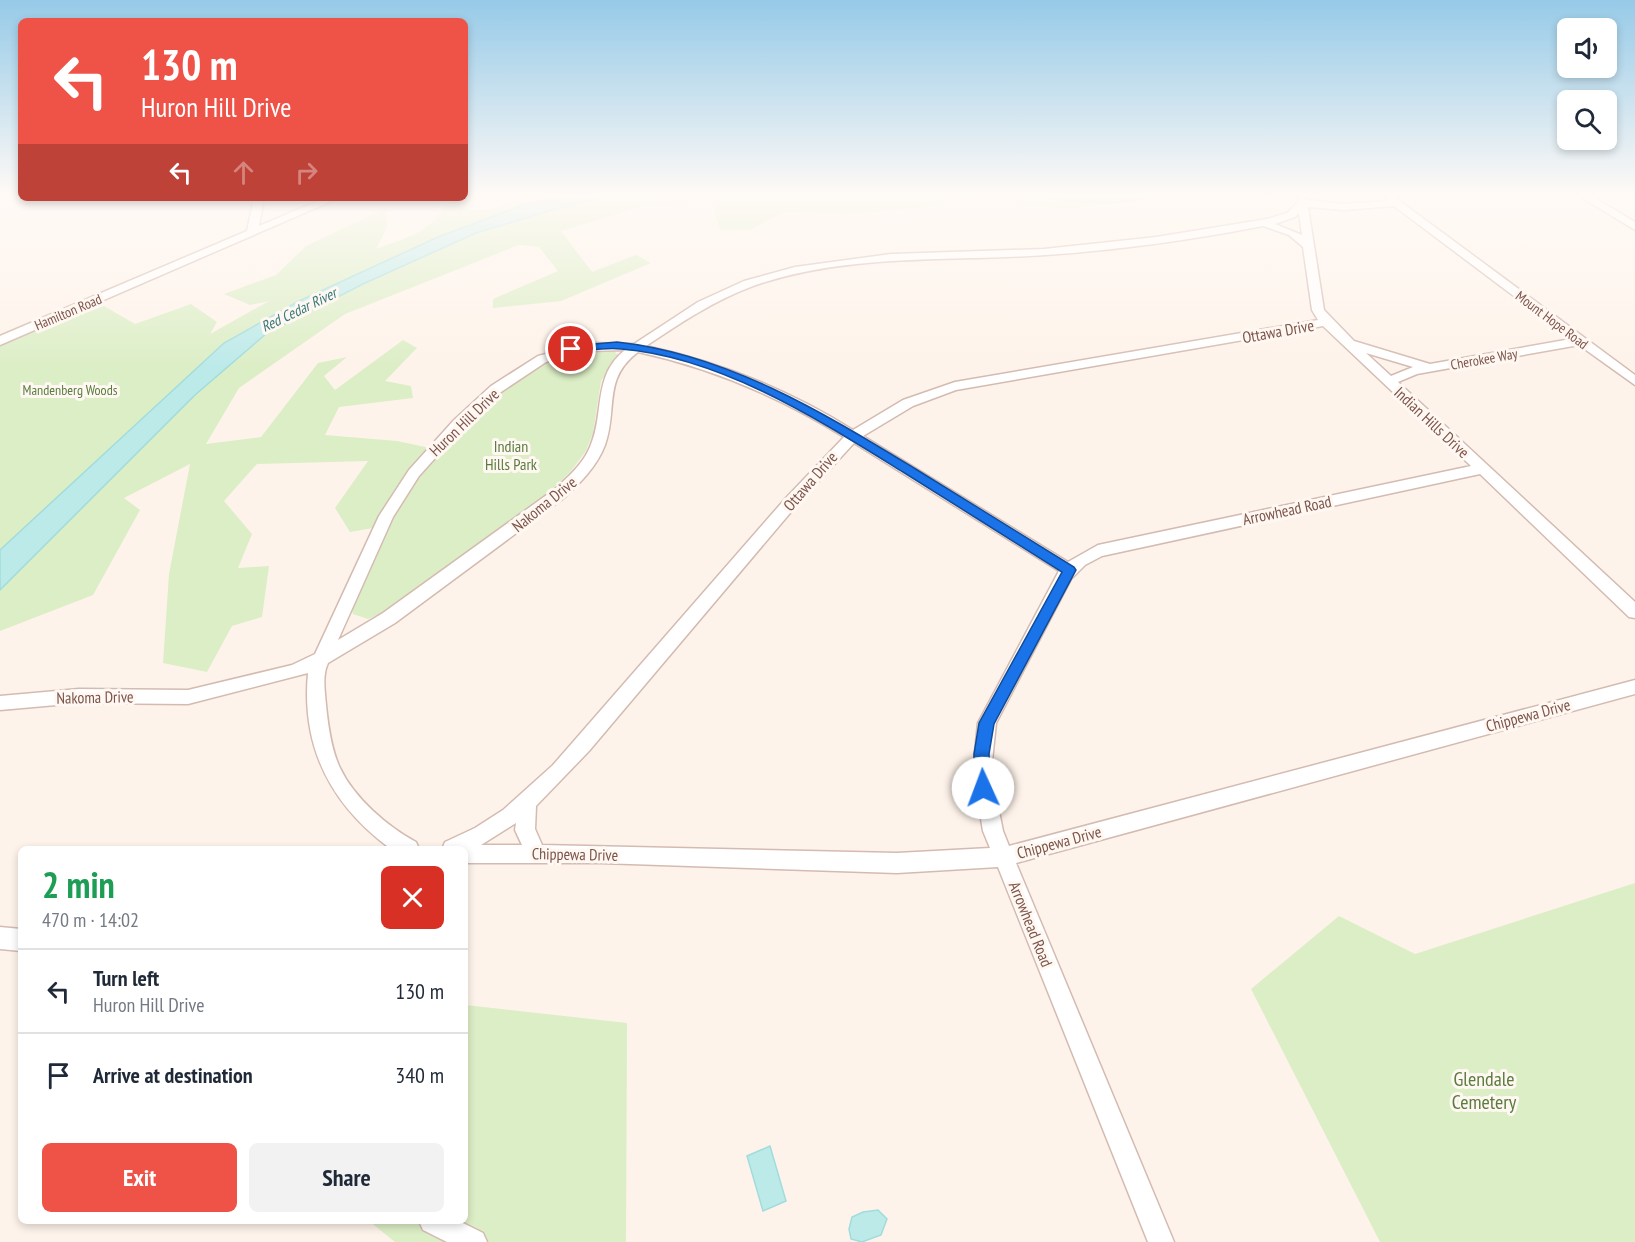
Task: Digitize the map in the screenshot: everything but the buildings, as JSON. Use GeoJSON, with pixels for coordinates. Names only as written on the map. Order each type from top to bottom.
{"type":"FeatureCollection","features":[{"type":"Feature","properties":{"kind":"street","name":"Hamilton Road"},"geometry":{"type":"LineString","coordinates":[[0,341],[208,252]]}},
{"type":"Feature","properties":{"kind":"street","name":"Nakoma Drive"},"geometry":{"type":"LineString","coordinates":[[0,703],[79,696],[188,697],[289,672],[319,660],[371,629],[443,580],[542,508],[581,473],[600,441],[609,379],[616,366],[683,314],[719,294],[748,282],[799,268],[889,256],[1016,252]]}},
{"type":"Feature","properties":{"kind":"street","name":"Indian Hills Drive"},"geometry":{"type":"LineString","coordinates":[[1309,252],[1318,310],[1326,322],[1635,612]]}},
{"type":"Feature","properties":{"kind":"street","name":"Mount Hope Road"},"geometry":{"type":"LineString","coordinates":[[1462,252],[1635,381]]}},
{"type":"Feature","properties":{"kind":"street","name":"Ottawa Drive"},"geometry":{"type":"LineString","coordinates":[[458,846],[491,830],[526,804],[593,734],[824,464],[852,436],[899,408],[955,386],[1326,322]]}},
{"type":"Feature","properties":{"kind":"street","name":"Cherokee Way"},"geometry":{"type":"LineString","coordinates":[[1389,381],[1407,373],[1430,368],[1581,341]]}},
{"type":"Feature","properties":{"kind":"street"},"geometry":{"type":"LineString","coordinates":[[1348,343],[1430,368]]}},
{"type":"Feature","properties":{"kind":"street","name":"Huron Hill Drive"},"geometry":{"type":"LineString","coordinates":[[404,846],[389,838],[334,776],[327,757],[316,685],[319,660],[366,556],[404,487],[471,412],[517,374],[551,355],[588,346],[638,347],[683,358],[748,381],[812,411],[1069,570]]}},
{"type":"Feature","properties":{"kind":"street","name":"Arrowhead Road"},"geometry":{"type":"LineString","coordinates":[[1161,1242],[993,831],[983,788],[982,754],[987,723],[1069,570],[1085,557],[1098,551],[1482,469]]}},
{"type":"Feature","properties":{"kind":"street","name":"Chippewa Drive"},"geometry":{"type":"LineString","coordinates":[[468,854],[536,853],[897,862],[1003,857],[1635,687]]}},
{"type":"Feature","properties":{"kind":"street"},"geometry":{"type":"LineString","coordinates":[[526,804],[525,830],[536,853]]}},
{"type":"Feature","properties":{"kind":"street"},"geometry":{"type":"LineString","coordinates":[[0,938],[18,940]]}},
{"type":"Feature","properties":{"kind":"street"},"geometry":{"type":"LineString","coordinates":[[438,1224],[474,1242]]}},
{"type":"Feature","properties":{"kind":"green space","name":"Mandenberg Woods"},"geometry":{"type":"Polygon","coordinates":[[[300,252],[406,252],[299,301],[224,343],[0,550],[0,344],[88,306],[93,310],[104,306],[135,324],[191,304],[217,322],[210,334],[269,301],[250,305],[224,294],[276,275],[300,252]]]}},
{"type":"Feature","properties":{"kind":"green space"},"geometry":{"type":"Polygon","coordinates":[[[434,252],[501,252],[345,314],[239,388],[206,444],[261,437],[318,363],[347,357],[324,376],[335,390],[403,340],[417,348],[385,381],[411,386],[413,398],[339,407],[325,435],[397,441],[430,448],[373,528],[350,532],[335,508],[368,461],[257,464],[224,501],[252,534],[238,568],[269,566],[262,617],[232,626],[207,672],[163,663],[169,574],[190,464],[124,498],[140,510],[93,595],[0,631],[0,590],[195,395],[267,333],[363,284],[434,252]]]}},
{"type":"Feature","properties":{"kind":"green space"},"geometry":{"type":"Polygon","coordinates":[[[543,252],[577,252],[592,272],[636,255],[651,263],[561,301],[493,308],[493,299],[558,271],[543,252]]]}},
{"type":"Feature","properties":{"kind":"green space","name":"Indian Hills Park"},"geometry":{"type":"Polygon","coordinates":[[[614,350],[618,356],[601,381],[593,433],[586,451],[571,471],[540,502],[387,611],[368,619],[353,614],[351,608],[396,513],[424,471],[462,427],[504,388],[547,362],[580,353],[614,350]]]}},
{"type":"Feature","properties":{"kind":"green space","name":"Glendale Cemetery"},"geometry":{"type":"Polygon","coordinates":[[[1635,883],[1635,1242],[1380,1242],[1251,989],[1339,916],[1415,954],[1635,883]]]}},
{"type":"Feature","properties":{"kind":"green space"},"geometry":{"type":"Polygon","coordinates":[[[468,1005],[627,1023],[626,1242],[395,1242],[373,1224],[468,1224],[468,1005]]]}},
{"type":"Feature","properties":{"kind":"water","name":"Red Cedar River"},"geometry":{"type":"Polygon","coordinates":[[[406,252],[434,252],[363,284],[267,333],[195,395],[0,590],[0,550],[224,343],[299,301],[406,252]]]}},
{"type":"Feature","properties":{"kind":"water"},"geometry":{"type":"Polygon","coordinates":[[[770,1146],[786,1201],[763,1211],[747,1156],[770,1146]]]}},
{"type":"Feature","properties":{"kind":"water"},"geometry":{"type":"Polygon","coordinates":[[[878,1210],[887,1219],[881,1235],[862,1242],[851,1239],[849,1229],[852,1217],[863,1212],[878,1210]]]}},
{"type":"Feature","properties":{"kind":"route"},"geometry":{"type":"LineString","coordinates":[[571,349],[617,345],[638,347],[705,365],[770,390],[832,423],[1069,570],[987,723],[982,754],[983,788]]}}]}
